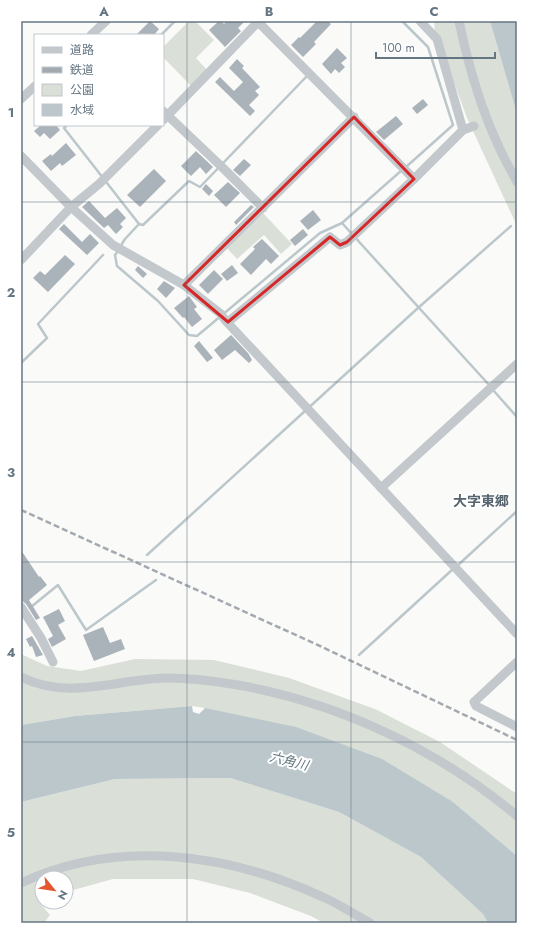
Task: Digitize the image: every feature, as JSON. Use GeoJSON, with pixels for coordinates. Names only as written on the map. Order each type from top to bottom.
{"type":"FeatureCollection","features":[{"type":"Feature","properties":{"kind":"street"},"geometry":{"type":"LineString","coordinates":[[92,34],[106,21]]}},
{"type":"Feature","properties":{"kind":"street"},"geometry":{"type":"LineString","coordinates":[[420,21],[437,39],[463,130]]}},
{"type":"Feature","properties":{"kind":"street"},"geometry":{"type":"LineString","coordinates":[[459,21],[465,51],[480,101],[498,146],[517,182]]}},
{"type":"Feature","properties":{"kind":"street"},"geometry":{"type":"LineString","coordinates":[[262,208],[220,166],[164,116],[258,22],[354,117],[411,177]]}},
{"type":"Feature","properties":{"kind":"street"},"geometry":{"type":"LineString","coordinates":[[21,99],[34,87]]}},
{"type":"Feature","properties":{"kind":"street"},"geometry":{"type":"LineString","coordinates":[[184,284],[354,117]]}},
{"type":"Feature","properties":{"kind":"street"},"geometry":{"type":"LineString","coordinates":[[21,260],[71,207],[99,184],[157,126]]}},
{"type":"Feature","properties":{"kind":"street"},"geometry":{"type":"LineString","coordinates":[[225,319],[330,237],[340,245],[347,242],[411,177],[463,130],[474,126]]}},
{"type":"Feature","properties":{"kind":"street"},"geometry":{"type":"LineString","coordinates":[[21,156],[71,207],[114,245],[124,252],[184,284],[225,319],[517,634]]}},
{"type":"Feature","properties":{"kind":"street"},"geometry":{"type":"LineString","coordinates":[[381,488],[517,364]]}},
{"type":"Feature","properties":{"kind":"street"},"geometry":{"type":"LineString","coordinates":[[23,611],[41,638],[53,662]]}},
{"type":"Feature","properties":{"kind":"street"},"geometry":{"type":"LineString","coordinates":[[517,662],[474,702],[476,706],[517,727]]}},
{"type":"Feature","properties":{"kind":"street"},"geometry":{"type":"LineString","coordinates":[[21,678],[44,687],[69,690],[131,681],[166,678],[211,680],[262,690],[314,704],[404,741],[438,760],[479,787],[517,816]]}},
{"type":"Feature","properties":{"kind":"street"},"geometry":{"type":"LineString","coordinates":[[21,883],[58,868],[84,861],[113,857],[148,856],[192,858],[257,872],[290,883],[326,898],[370,923]]}},
{"type":"Feature","properties":{"kind":"highlighted area"},"geometry":{"type":"Polygon","coordinates":[[[354,117],[414,179],[347,242],[340,245],[330,237],[228,322],[184,285],[354,117]]]}},
{"type":"Feature","properties":{"kind":"green space"},"geometry":{"type":"Polygon","coordinates":[[[189,21],[195,21],[214,40],[196,58],[208,71],[192,87],[164,58],[164,46],[189,21]]]}},
{"type":"Feature","properties":{"kind":"green space"},"geometry":{"type":"Polygon","coordinates":[[[434,21],[490,21],[517,114],[517,226],[467,118],[435,31],[434,21]]]}},
{"type":"Feature","properties":{"kind":"green space"},"geometry":{"type":"Polygon","coordinates":[[[263,213],[292,244],[281,254],[264,235],[237,259],[226,247],[263,213]]]}},
{"type":"Feature","properties":{"kind":"green space"},"geometry":{"type":"Polygon","coordinates":[[[21,654],[47,666],[81,671],[135,659],[214,660],[289,678],[375,709],[440,742],[517,794],[517,856],[453,802],[205,708],[192,706],[75,716],[21,725],[21,654]]]}},
{"type":"Feature","properties":{"kind":"green space"},"geometry":{"type":"Polygon","coordinates":[[[230,778],[339,812],[421,857],[483,914],[488,923],[324,923],[311,916],[250,893],[193,879],[113,879],[74,890],[74,870],[34,870],[34,910],[46,910],[50,915],[44,923],[21,923],[21,802],[115,779],[230,778]]]}},
{"type":"Feature","properties":{"kind":"water"},"geometry":{"type":"Polygon","coordinates":[[[490,21],[517,21],[517,114],[490,21]]]}},
{"type":"Feature","properties":{"kind":"water","name":"六角川"},"geometry":{"type":"Polygon","coordinates":[[[192,706],[193,712],[199,714],[205,708],[296,727],[382,759],[453,802],[517,856],[517,923],[488,923],[483,914],[421,857],[339,812],[230,778],[115,779],[21,802],[21,725],[75,716],[192,706]]]}},
{"type":"Feature","properties":{"kind":"building"},"geometry":{"type":"Polygon","coordinates":[[[150,21],[159,29],[155,34],[137,34],[150,21]]]}},
{"type":"Feature","properties":{"kind":"building"},"geometry":{"type":"Polygon","coordinates":[[[219,21],[224,24],[227,21],[245,21],[238,28],[241,31],[225,47],[209,30],[219,21]]]}},
{"type":"Feature","properties":{"kind":"building"},"geometry":{"type":"Polygon","coordinates":[[[317,21],[327,21],[331,24],[314,42],[316,44],[303,57],[291,45],[317,21]]]}},
{"type":"Feature","properties":{"kind":"building"},"geometry":{"type":"Polygon","coordinates":[[[337,48],[347,58],[341,63],[345,67],[339,73],[335,69],[331,74],[322,64],[337,48]]]}},
{"type":"Feature","properties":{"kind":"building"},"geometry":{"type":"Polygon","coordinates":[[[237,59],[244,66],[242,68],[260,87],[255,91],[259,95],[249,105],[255,111],[250,116],[215,82],[220,77],[234,91],[243,82],[229,68],[237,59]]]}},
{"type":"Feature","properties":{"kind":"building"},"geometry":{"type":"Polygon","coordinates":[[[423,99],[428,105],[417,114],[412,108],[423,99]]]}},
{"type":"Feature","properties":{"kind":"building"},"geometry":{"type":"Polygon","coordinates":[[[396,116],[403,124],[384,140],[376,132],[396,116]]]}},
{"type":"Feature","properties":{"kind":"building"},"geometry":{"type":"Polygon","coordinates":[[[40,126],[57,126],[60,130],[50,139],[44,133],[40,137],[34,131],[40,126]]]}},
{"type":"Feature","properties":{"kind":"building"},"geometry":{"type":"Polygon","coordinates":[[[66,143],[76,155],[62,166],[60,163],[51,171],[42,161],[51,154],[52,156],[66,143]]]}},
{"type":"Feature","properties":{"kind":"building"},"geometry":{"type":"Polygon","coordinates":[[[196,151],[213,167],[206,174],[200,167],[191,176],[181,166],[196,151]]]}},
{"type":"Feature","properties":{"kind":"building"},"geometry":{"type":"Polygon","coordinates":[[[244,159],[251,165],[240,176],[233,170],[244,159]]]}},
{"type":"Feature","properties":{"kind":"building"},"geometry":{"type":"Polygon","coordinates":[[[154,169],[166,181],[140,207],[127,195],[154,169]]]}},
{"type":"Feature","properties":{"kind":"building"},"geometry":{"type":"Polygon","coordinates":[[[228,182],[240,193],[226,207],[214,195],[228,182]]]}},
{"type":"Feature","properties":{"kind":"building"},"geometry":{"type":"Polygon","coordinates":[[[206,184],[213,191],[209,196],[202,189],[206,184]]]}},
{"type":"Feature","properties":{"kind":"building"},"geometry":{"type":"Polygon","coordinates":[[[89,201],[105,218],[117,208],[126,218],[120,224],[123,227],[116,234],[108,225],[104,228],[82,207],[89,201]]]}},
{"type":"Feature","properties":{"kind":"building"},"geometry":{"type":"Polygon","coordinates":[[[251,205],[254,207],[236,225],[234,222],[251,205]]]}},
{"type":"Feature","properties":{"kind":"building"},"geometry":{"type":"Polygon","coordinates":[[[313,210],[321,220],[308,230],[300,221],[313,210]]]}},
{"type":"Feature","properties":{"kind":"building"},"geometry":{"type":"Polygon","coordinates":[[[64,224],[82,242],[90,234],[99,243],[87,255],[59,229],[64,224]]]}},
{"type":"Feature","properties":{"kind":"building"},"geometry":{"type":"Polygon","coordinates":[[[303,229],[308,235],[295,246],[290,240],[303,229]]]}},
{"type":"Feature","properties":{"kind":"building"},"geometry":{"type":"Polygon","coordinates":[[[262,239],[279,256],[271,264],[266,259],[251,275],[240,264],[255,249],[253,247],[262,239]]]}},
{"type":"Feature","properties":{"kind":"building"},"geometry":{"type":"Polygon","coordinates":[[[65,255],[75,264],[48,292],[33,278],[40,271],[45,275],[65,255]]]}},
{"type":"Feature","properties":{"kind":"building"},"geometry":{"type":"Polygon","coordinates":[[[232,265],[238,273],[227,281],[221,274],[232,265]]]}},
{"type":"Feature","properties":{"kind":"building"},"geometry":{"type":"Polygon","coordinates":[[[138,266],[147,274],[143,278],[135,270],[138,266]]]}},
{"type":"Feature","properties":{"kind":"building"},"geometry":{"type":"Polygon","coordinates":[[[214,270],[223,279],[208,294],[199,285],[214,270]]]}},
{"type":"Feature","properties":{"kind":"building"},"geometry":{"type":"Polygon","coordinates":[[[164,281],[175,288],[166,298],[157,289],[164,281]]]}},
{"type":"Feature","properties":{"kind":"building"},"geometry":{"type":"Polygon","coordinates":[[[189,296],[197,307],[194,309],[202,319],[192,327],[174,308],[189,296]]]}},
{"type":"Feature","properties":{"kind":"building"},"geometry":{"type":"Polygon","coordinates":[[[231,335],[248,353],[252,360],[249,363],[235,350],[222,360],[214,350],[231,335]]]}},
{"type":"Feature","properties":{"kind":"building"},"geometry":{"type":"Polygon","coordinates":[[[199,341],[213,358],[207,362],[194,346],[199,341]]]}},
{"type":"Feature","properties":{"kind":"building"},"geometry":{"type":"Polygon","coordinates":[[[21,550],[39,577],[40,576],[47,585],[29,600],[40,618],[36,620],[26,604],[21,600],[21,550]]]}},
{"type":"Feature","properties":{"kind":"building"},"geometry":{"type":"Polygon","coordinates":[[[59,609],[65,621],[58,625],[66,639],[52,647],[48,639],[53,636],[43,617],[59,609]]]}},
{"type":"Feature","properties":{"kind":"building"},"geometry":{"type":"Polygon","coordinates":[[[103,627],[110,643],[121,639],[125,649],[94,661],[83,635],[103,627]]]}},
{"type":"Feature","properties":{"kind":"building"},"geometry":{"type":"Polygon","coordinates":[[[32,636],[43,655],[36,657],[32,646],[30,647],[26,639],[32,636]]]}},
{"type":"Feature","properties":{"kind":"waterway"},"geometry":{"type":"LineString","coordinates":[[162,34],[175,21]]}},
{"type":"Feature","properties":{"kind":"waterway"},"geometry":{"type":"LineString","coordinates":[[402,21],[428,47],[453,125],[406,167]]}},
{"type":"Feature","properties":{"kind":"waterway"},"geometry":{"type":"LineString","coordinates":[[139,224],[143,225],[189,181],[200,187],[307,76]]}},
{"type":"Feature","properties":{"kind":"waterway"},"geometry":{"type":"LineString","coordinates":[[66,126],[64,128],[139,224],[125,239],[120,247]]}},
{"type":"Feature","properties":{"kind":"waterway"},"geometry":{"type":"LineString","coordinates":[[118,251],[115,255],[117,266],[158,301],[189,335],[197,336],[320,233],[342,223],[402,170]]}},
{"type":"Feature","properties":{"kind":"waterway"},"geometry":{"type":"LineString","coordinates":[[342,223],[490,386]]}},
{"type":"Feature","properties":{"kind":"waterway"},"geometry":{"type":"LineString","coordinates":[[147,555],[418,308],[511,226]]}},
{"type":"Feature","properties":{"kind":"waterway"},"geometry":{"type":"LineString","coordinates":[[21,363],[47,338],[38,324],[103,255]]}},
{"type":"Feature","properties":{"kind":"waterway"},"geometry":{"type":"LineString","coordinates":[[493,390],[517,417]]}},
{"type":"Feature","properties":{"kind":"waterway"},"geometry":{"type":"LineString","coordinates":[[457,566],[517,511]]}},
{"type":"Feature","properties":{"kind":"waterway"},"geometry":{"type":"LineString","coordinates":[[359,655],[453,569]]}},
{"type":"Feature","properties":{"kind":"waterway"},"geometry":{"type":"LineString","coordinates":[[31,607],[58,585],[86,630],[156,580]]}},
{"type":"Feature","properties":{"kind":"railway"},"geometry":{"type":"LineString","coordinates":[[21,510],[320,646],[517,740]]}},
{"type":"Feature","properties":{"kind":"district","name":"大字東郷"},"geometry":{"type":"Point","coordinates":[481,501]}}]}
